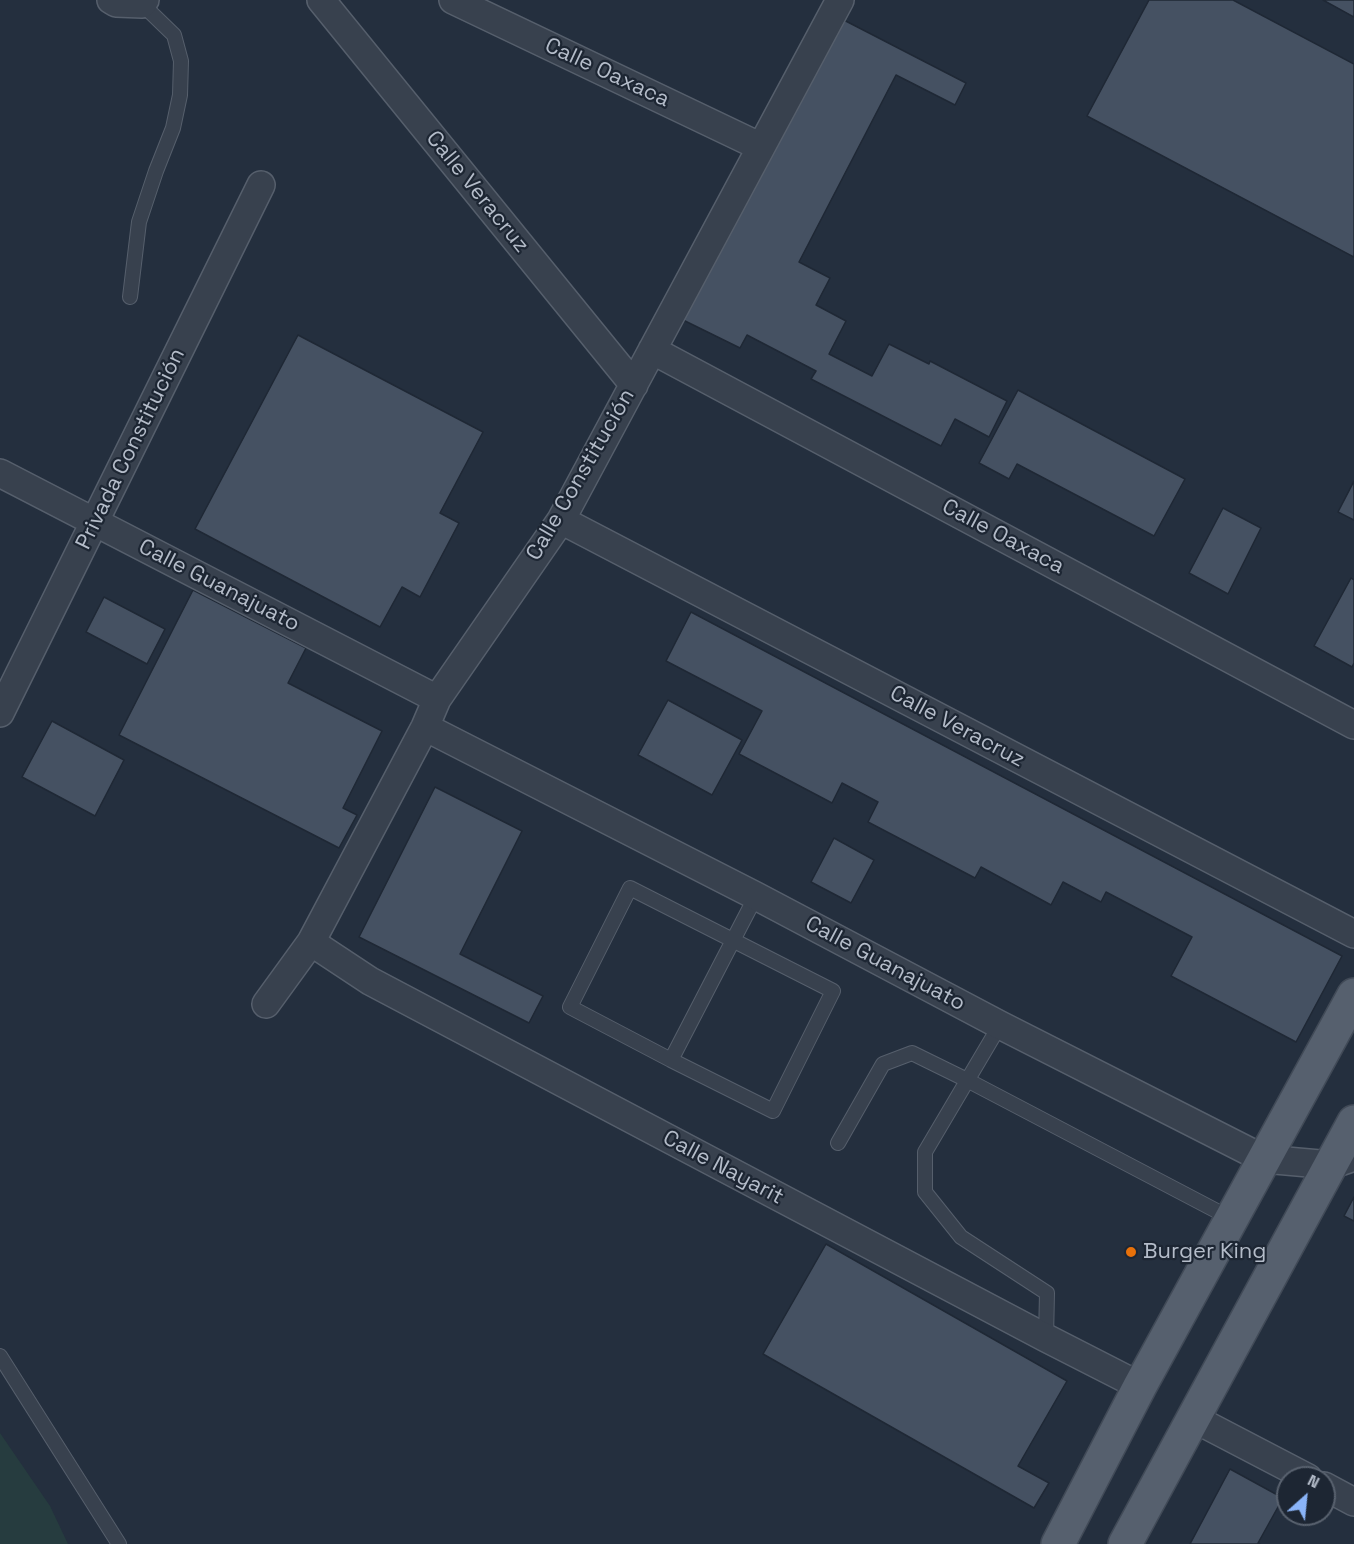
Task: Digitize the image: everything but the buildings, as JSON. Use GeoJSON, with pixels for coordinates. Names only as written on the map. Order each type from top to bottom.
{"type":"FeatureCollection","features":[{"type":"Feature","properties":{"kind":"main road"},"geometry":{"type":"LineString","coordinates":[[1058,1544],[1140,1386],[1354,995]]}},
{"type":"Feature","properties":{"kind":"main road"},"geometry":{"type":"LineString","coordinates":[[1125,1544],[1193,1418],[1342,1161],[1354,1122]]}},
{"type":"Feature","properties":{"kind":"street"},"geometry":{"type":"LineString","coordinates":[[111,0],[116,3],[144,2]]}},
{"type":"Feature","properties":{"kind":"street","name":"Calle Veracruz"},"geometry":{"type":"LineString","coordinates":[[321,0],[634,385]]}},
{"type":"Feature","properties":{"kind":"street","name":"Calle Oaxaca"},"geometry":{"type":"LineString","coordinates":[[453,0],[761,147]]}},
{"type":"Feature","properties":{"kind":"street","name":"Calle Constitución"},"geometry":{"type":"LineString","coordinates":[[311,942],[425,728],[437,699],[561,520],[840,0]]}},
{"type":"Feature","properties":{"kind":"street","name":"Privada Constitución"},"geometry":{"type":"LineString","coordinates":[[0,713],[261,185]]}},
{"type":"Feature","properties":{"kind":"street","name":"Calle Oaxaca"},"geometry":{"type":"LineString","coordinates":[[652,350],[1354,725]]}},
{"type":"Feature","properties":{"kind":"street","name":"Calle Guanajuato"},"geometry":{"type":"LineString","coordinates":[[0,473],[437,699]]}},
{"type":"Feature","properties":{"kind":"street","name":"Calle Veracruz"},"geometry":{"type":"LineString","coordinates":[[561,520],[1354,934]]}},
{"type":"Feature","properties":{"kind":"street","name":"Calle Guanajuato"},"geometry":{"type":"LineString","coordinates":[[425,728],[756,896],[1000,1025],[1264,1159],[1342,1161]]}},
{"type":"Feature","properties":{"kind":"street"},"geometry":{"type":"LineString","coordinates":[[266,1004],[311,942]]}},
{"type":"Feature","properties":{"kind":"street","name":"Calle Nayarit"},"geometry":{"type":"LineString","coordinates":[[311,942],[370,981],[1140,1386]]}},
{"type":"Feature","properties":{"kind":"street"},"geometry":{"type":"LineString","coordinates":[[1193,1418],[1285,1466]]}},
{"type":"Feature","properties":{"kind":"street"},"geometry":{"type":"LineString","coordinates":[[1336,1492],[1354,1502]]}},
{"type":"Feature","properties":{"kind":"lane"},"geometry":{"type":"LineString","coordinates":[[130,297],[139,222],[173,128],[180,95],[181,61],[174,34],[144,2]]}},
{"type":"Feature","properties":{"kind":"lane"},"geometry":{"type":"LineString","coordinates":[[630,888],[733,941],[833,991],[773,1111],[570,1006],[630,888]]}},
{"type":"Feature","properties":{"kind":"lane"},"geometry":{"type":"LineString","coordinates":[[671,1060],[756,896]]}},
{"type":"Feature","properties":{"kind":"lane"},"geometry":{"type":"LineString","coordinates":[[1000,1025],[925,1152],[925,1192],[961,1237],[1047,1293],[1046,1338]]}},
{"type":"Feature","properties":{"kind":"lane"},"geometry":{"type":"LineString","coordinates":[[838,1143],[883,1064],[912,1053],[968,1080],[1232,1219]]}},
{"type":"Feature","properties":{"kind":"lane"},"geometry":{"type":"LineString","coordinates":[[0,1356],[119,1544]]}},
{"type":"Feature","properties":{"kind":"green space"},"geometry":{"type":"Polygon","coordinates":[[[0,1433],[50,1506],[68,1544],[0,1544],[0,1433]]]}},
{"type":"Feature","properties":{"kind":"place","name":"Burger King"},"geometry":{"type":"Point","coordinates":[1131,1252]}}]}
